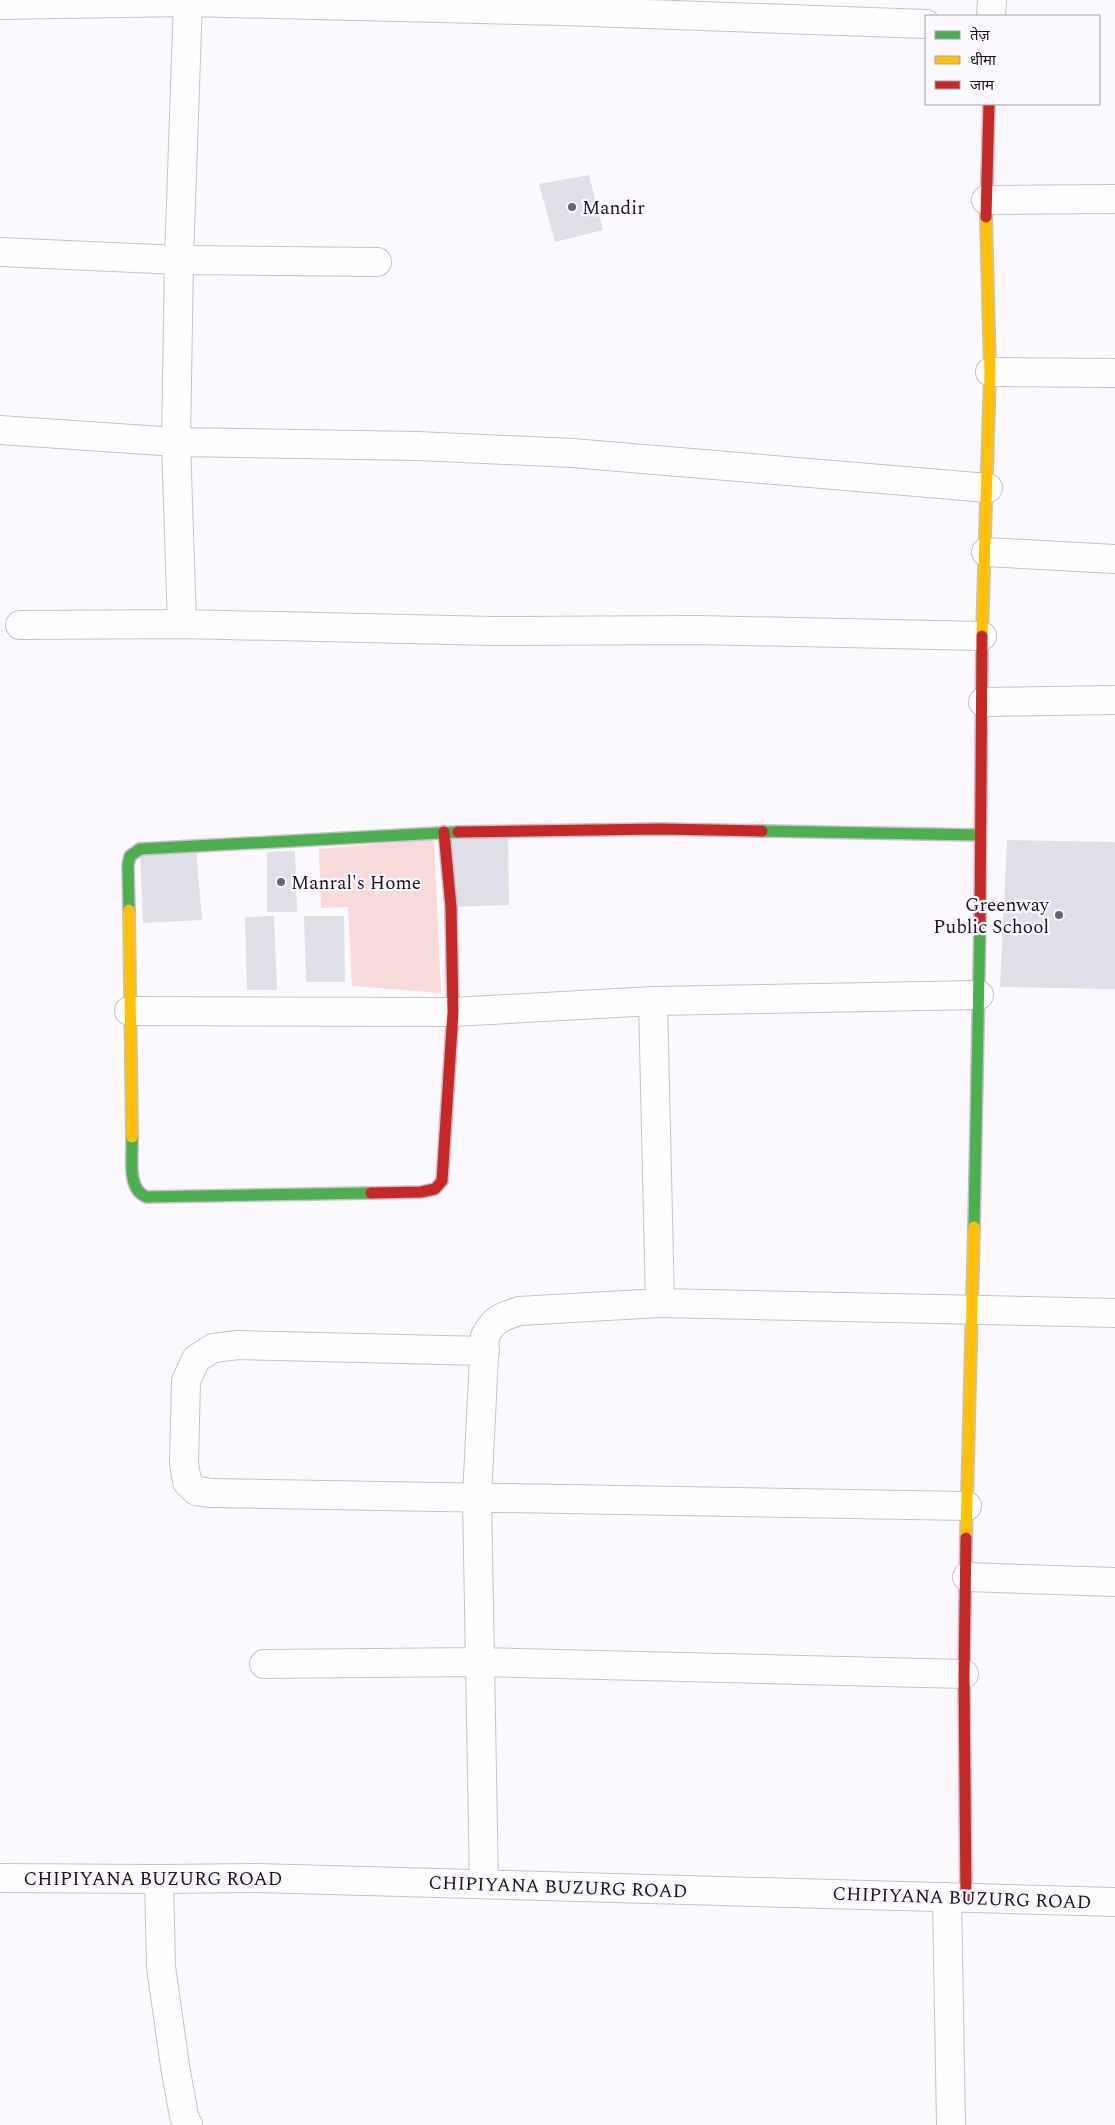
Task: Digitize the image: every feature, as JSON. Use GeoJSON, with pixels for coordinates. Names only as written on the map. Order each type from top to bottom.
{"type":"FeatureCollection","features":[{"type":"Feature","properties":{"kind":"street"},"geometry":{"type":"LineString","coordinates":[[991,15],[992,0]]}},
{"type":"Feature","properties":{"kind":"street"},"geometry":{"type":"LineString","coordinates":[[0,5],[187,1],[925,24]]}},
{"type":"Feature","properties":{"kind":"street"},"geometry":{"type":"LineString","coordinates":[[182,624],[176,442],[179,260],[187,1]]}},
{"type":"Feature","properties":{"kind":"street"},"geometry":{"type":"LineString","coordinates":[[951,2125],[956,1897],[967,1577],[979,995],[983,702],[982,636],[988,488],[990,372],[986,200],[989,105]]}},
{"type":"Feature","properties":{"kind":"street"},"geometry":{"type":"LineString","coordinates":[[986,200],[1115,199]]}},
{"type":"Feature","properties":{"kind":"street"},"geometry":{"type":"LineString","coordinates":[[0,252],[179,260],[377,262]]}},
{"type":"Feature","properties":{"kind":"street"},"geometry":{"type":"LineString","coordinates":[[990,372],[1115,373]]}},
{"type":"Feature","properties":{"kind":"street"},"geometry":{"type":"LineString","coordinates":[[0,430],[176,442],[417,446],[572,453],[988,488]]}},
{"type":"Feature","properties":{"kind":"street"},"geometry":{"type":"LineString","coordinates":[[986,552],[1115,559]]}},
{"type":"Feature","properties":{"kind":"street"},"geometry":{"type":"LineString","coordinates":[[20,625],[182,624],[485,631],[697,630],[982,636]]}},
{"type":"Feature","properties":{"kind":"street"},"geometry":{"type":"LineString","coordinates":[[983,702],[1115,700]]}},
{"type":"Feature","properties":{"kind":"street"},"geometry":{"type":"LineString","coordinates":[[444,832],[451,906],[453,1012],[442,1181],[435,1189],[421,1192],[151,1198],[141,1196],[135,1189],[133,1182],[128,865],[130,856],[140,849],[444,832],[661,829],[980,835]]}},
{"type":"Feature","properties":{"kind":"street"},"geometry":{"type":"LineString","coordinates":[[129,1011],[453,1012],[653,1001],[979,995]]}},
{"type":"Feature","properties":{"kind":"street"},"geometry":{"type":"LineString","coordinates":[[653,1001],[660,1303]]}},
{"type":"Feature","properties":{"kind":"street"},"geometry":{"type":"LineString","coordinates":[[484,1884],[477,1497],[485,1336],[491,1324],[501,1317],[519,1311],[660,1303],[1115,1313]]}},
{"type":"Feature","properties":{"kind":"street"},"geometry":{"type":"LineString","coordinates":[[484,1351],[238,1345],[213,1348],[196,1359],[186,1381],[184,1463],[188,1482],[196,1491],[212,1493],[967,1506]]}},
{"type":"Feature","properties":{"kind":"street"},"geometry":{"type":"LineString","coordinates":[[967,1577],[1115,1582]]}},
{"type":"Feature","properties":{"kind":"street"},"geometry":{"type":"LineString","coordinates":[[264,1664],[479,1662],[964,1674]]}},
{"type":"Feature","properties":{"kind":"street","name":"CHIPIYANA BUZURG ROAD"},"geometry":{"type":"LineString","coordinates":[[0,1878],[159,1880],[257,1878],[1115,1902]]}},
{"type":"Feature","properties":{"kind":"street"},"geometry":{"type":"LineString","coordinates":[[159,1880],[161,1967],[175,2066],[184,2116],[188,2125]]}},
{"type":"Feature","properties":{"kind":"shaded area"},"geometry":{"type":"Polygon","coordinates":[[[434,839],[441,993],[352,986],[348,907],[321,908],[319,849],[434,839]]]}},
{"type":"Feature","properties":{"kind":"building","name":"Mandir"},"geometry":{"type":"Polygon","coordinates":[[[589,175],[603,230],[555,242],[539,184],[589,175]]]}},
{"type":"Feature","properties":{"kind":"building"},"geometry":{"type":"Polygon","coordinates":[[[508,836],[509,905],[451,907],[449,837],[508,836]]]}},
{"type":"Feature","properties":{"kind":"building","name":"Greenway Public School"},"geometry":{"type":"Polygon","coordinates":[[[1007,840],[1115,842],[1115,989],[1000,987],[1007,840]]]}},
{"type":"Feature","properties":{"kind":"building"},"geometry":{"type":"Polygon","coordinates":[[[196,847],[202,920],[143,923],[140,849],[196,847]]]}},
{"type":"Feature","properties":{"kind":"building","name":"Manral's Home"},"geometry":{"type":"Polygon","coordinates":[[[295,851],[297,912],[267,912],[267,852],[295,851]]]}},
{"type":"Feature","properties":{"kind":"building"},"geometry":{"type":"Polygon","coordinates":[[[274,916],[277,990],[247,990],[245,917],[274,916]]]}},
{"type":"Feature","properties":{"kind":"building"},"geometry":{"type":"Polygon","coordinates":[[[304,916],[344,916],[345,982],[306,982],[304,916]]]}},
{"type":"Feature","properties":{"kind":"traffic: fast"},"geometry":{"type":"LineString","coordinates":[[762,831],[980,835]]}},
{"type":"Feature","properties":{"kind":"traffic: fast"},"geometry":{"type":"LineString","coordinates":[[129,910],[128,865],[130,856],[140,849],[458,832]]}},
{"type":"Feature","properties":{"kind":"traffic: fast"},"geometry":{"type":"LineString","coordinates":[[974,1227],[980,922]]}},
{"type":"Feature","properties":{"kind":"traffic: fast"},"geometry":{"type":"LineString","coordinates":[[132,1137],[133,1180],[140,1193],[147,1197],[371,1193]]}},
{"type":"Feature","properties":{"kind":"traffic: slow"},"geometry":{"type":"LineString","coordinates":[[982,636],[990,372],[986,217]]}},
{"type":"Feature","properties":{"kind":"traffic: slow"},"geometry":{"type":"LineString","coordinates":[[129,910],[132,1137]]}},
{"type":"Feature","properties":{"kind":"traffic: slow"},"geometry":{"type":"LineString","coordinates":[[966,1538],[974,1227]]}},
{"type":"Feature","properties":{"kind":"traffic: jam"},"geometry":{"type":"LineString","coordinates":[[986,217],[989,105]]}},
{"type":"Feature","properties":{"kind":"traffic: jam"},"geometry":{"type":"LineString","coordinates":[[980,922],[982,636]]}},
{"type":"Feature","properties":{"kind":"traffic: jam"},"geometry":{"type":"LineString","coordinates":[[458,832],[661,829],[762,831]]}},
{"type":"Feature","properties":{"kind":"traffic: jam"},"geometry":{"type":"LineString","coordinates":[[371,1193],[421,1192],[435,1189],[442,1181],[453,1012],[451,907],[444,832]]}},
{"type":"Feature","properties":{"kind":"traffic: jam"},"geometry":{"type":"LineString","coordinates":[[966,1538],[964,1674],[966,1898]]}},
{"type":"Feature","properties":{"kind":"place","name":"Mandir"},"geometry":{"type":"Point","coordinates":[572,207]}},
{"type":"Feature","properties":{"kind":"place","name":"Manral's Home"},"geometry":{"type":"Point","coordinates":[281,882]}},
{"type":"Feature","properties":{"kind":"place","name":"Greenway Public School"},"geometry":{"type":"Point","coordinates":[1059,915]}}]}
